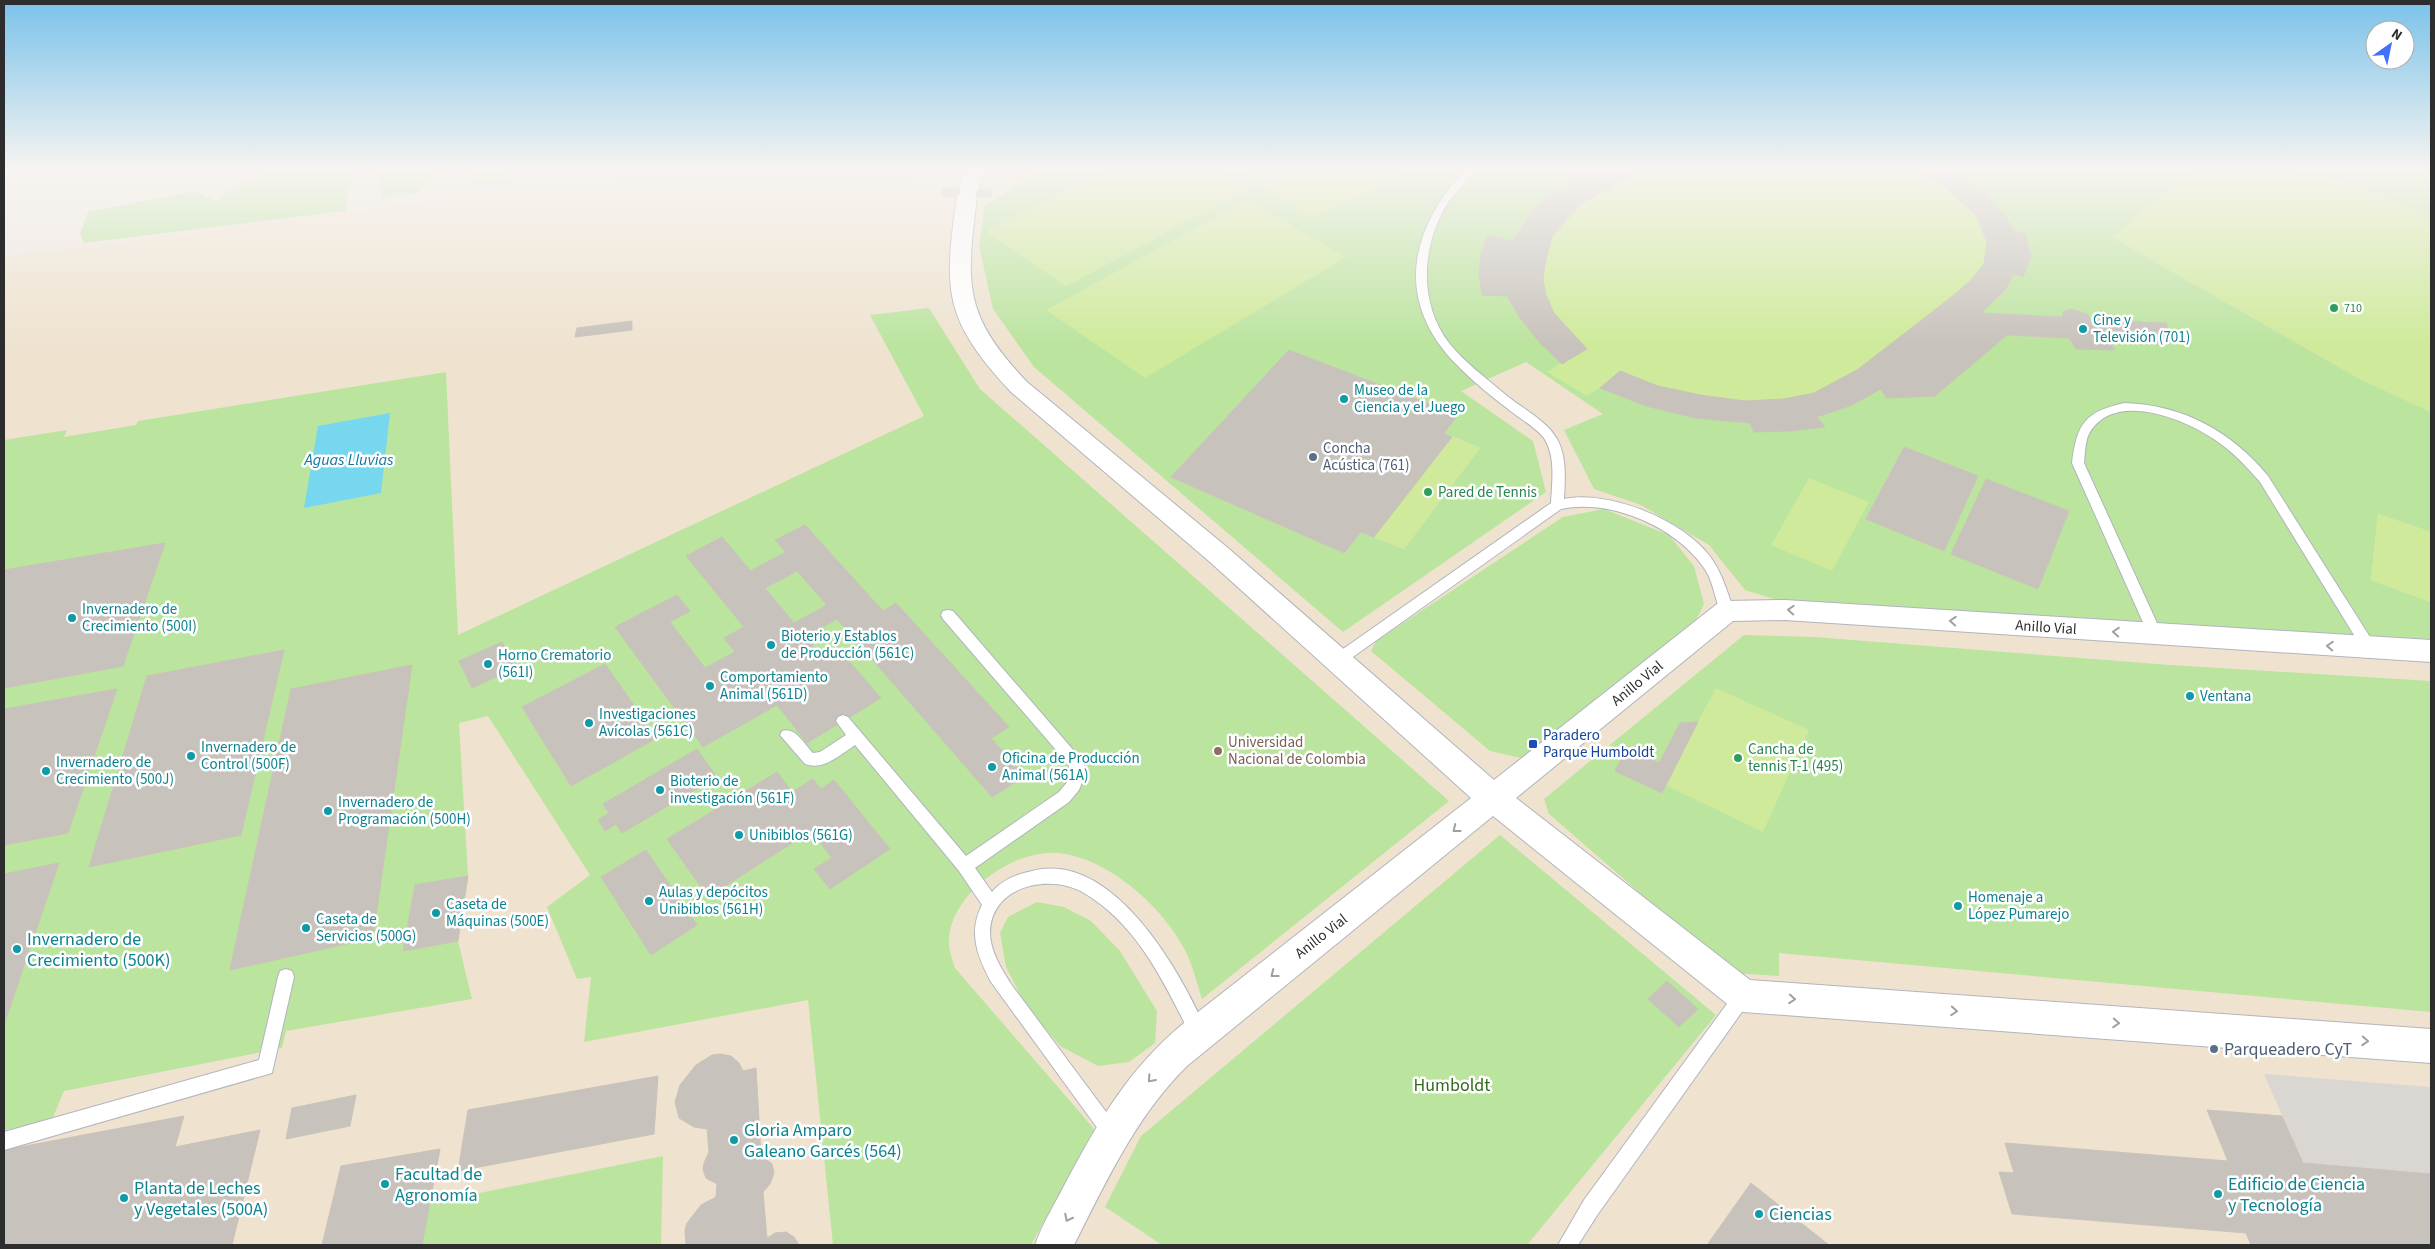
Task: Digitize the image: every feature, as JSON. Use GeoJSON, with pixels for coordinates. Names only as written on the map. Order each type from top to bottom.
{"type":"FeatureCollection","features":[{"type":"Feature","properties":{"kind":"street"},"geometry":{"type":"LineString","coordinates":[[964,229],[959,265],[961,294],[980,339],[999,366],[1044,410],[1219,555],[1494,799],[1743,996],[2431,1046]]}},
{"type":"Feature","properties":{"kind":"street","name":"Anillo Vial"},"geometry":{"type":"LineString","coordinates":[[1054,1245],[1112,1135],[1145,1085],[1173,1054],[1198,1032],[1230,1009],[1494,799],[1727,611],[1785,610],[2431,651]]}},
{"type":"Feature","properties":{"kind":"lane"},"geometry":{"type":"LineString","coordinates":[[1431,229],[1421,271],[1425,310],[1432,326],[1457,358],[1548,435],[1556,450],[1558,461],[1557,505]]}},
{"type":"Feature","properties":{"kind":"lane"},"geometry":{"type":"LineString","coordinates":[[2155,634],[2078,463],[2080,440],[2090,420],[2098,414],[2122,407],[2154,410],[2191,421],[2220,437],[2247,459],[2264,480],[2370,648]]}},
{"type":"Feature","properties":{"kind":"lane"},"geometry":{"type":"LineString","coordinates":[[1338,660],[1557,505],[1582,501],[1615,507],[1648,518],[1677,536],[1706,561],[1713,572],[1727,611]]}},
{"type":"Feature","properties":{"kind":"lane"},"geometry":{"type":"LineString","coordinates":[[948,615],[1076,763],[1079,774],[1074,785],[1064,797],[966,866]]}},
{"type":"Feature","properties":{"kind":"lane"},"geometry":{"type":"LineString","coordinates":[[843,721],[966,866],[991,904]]}},
{"type":"Feature","properties":{"kind":"lane"},"geometry":{"type":"LineString","coordinates":[[787,735],[805,758],[817,761],[856,737]]}},
{"type":"Feature","properties":{"kind":"lane"},"geometry":{"type":"LineString","coordinates":[[1112,1135],[1005,990],[990,966],[982,932],[984,918],[991,904],[1016,883],[1049,875],[1066,877],[1093,891],[1105,899],[1139,932],[1168,976],[1198,1032]]}},
{"type":"Feature","properties":{"kind":"lane"},"geometry":{"type":"LineString","coordinates":[[4,1141],[266,1067],[286,978]]}},
{"type":"Feature","properties":{"kind":"lane"},"geometry":{"type":"LineString","coordinates":[[1567,1245],[1592,1207],[1743,996]]}},
{"type":"Feature","properties":{"kind":"shaded area","name":"Universidad Nacional de Colombia"},"geometry":{"type":"Polygon","coordinates":[[[214,229],[2431,229],[2431,1245],[4,1245],[4,257],[214,229]]]}},
{"type":"Feature","properties":{"kind":"shaded area"},"geometry":{"type":"Polygon","coordinates":[[[2264,1074],[2431,1087],[2431,1174],[2303,1163],[2264,1074]]]}},
{"type":"Feature","properties":{"kind":"green space"},"geometry":{"type":"Polygon","coordinates":[[[82,229],[196,229],[84,243],[80,234],[82,229]]]}},
{"type":"Feature","properties":{"kind":"green space"},"geometry":{"type":"Polygon","coordinates":[[[982,229],[989,229],[986,231],[1066,286],[1172,229],[1521,229],[1513,241],[1507,296],[1520,318],[1540,343],[1562,364],[1548,372],[1600,388],[1646,406],[1695,418],[1750,423],[1754,432],[1790,431],[1824,427],[1817,417],[1852,405],[1881,389],[1935,396],[2007,335],[2069,338],[2076,349],[2114,350],[2110,343],[2167,343],[2166,323],[2091,320],[2082,312],[2072,310],[2064,311],[2062,317],[1981,313],[2006,289],[2013,274],[2023,277],[2031,256],[2025,233],[2015,232],[2013,229],[2122,229],[2112,237],[2360,379],[2431,412],[2431,532],[2378,514],[2371,580],[2431,602],[2431,639],[1781,601],[1745,590],[1709,545],[1641,505],[1594,489],[1564,430],[1603,414],[1526,362],[1461,391],[1533,441],[1546,492],[1343,632],[1034,367],[993,309],[979,246],[982,229]],[[1290,350],[1171,477],[1344,553],[1361,532],[1404,549],[1480,448],[1444,433],[1458,415],[1290,350]],[[1903,448],[1866,519],[1944,551],[1978,476],[1903,448]],[[1986,479],[2038,589],[2069,511],[1986,479]]]}},
{"type":"Feature","properties":{"kind":"green space"},"geometry":{"type":"Polygon","coordinates":[[[989,229],[1172,229],[1066,286],[986,231],[989,229]]]}},
{"type":"Feature","properties":{"kind":"green space"},"geometry":{"type":"Polygon","coordinates":[[[1193,229],[1298,229],[1346,257],[1145,378],[1046,310],[1193,229]]]}},
{"type":"Feature","properties":{"kind":"green space"},"geometry":{"type":"Polygon","coordinates":[[[1520,229],[2013,229],[2015,232],[2025,233],[2031,256],[2023,277],[2013,274],[2006,289],[1981,313],[2007,335],[1935,396],[1886,398],[1881,390],[1852,405],[1817,417],[1825,427],[1790,431],[1754,432],[1750,423],[1695,418],[1646,406],[1600,388],[1587,396],[1547,372],[1561,363],[1531,332],[1507,296],[1482,295],[1481,265],[1487,235],[1513,240],[1520,229]]]}},
{"type":"Feature","properties":{"kind":"green space","name":"710"},"geometry":{"type":"Polygon","coordinates":[[[2122,229],[2431,229],[2431,412],[2360,379],[2112,237],[2122,229]]]}},
{"type":"Feature","properties":{"kind":"green space"},"geometry":{"type":"Polygon","coordinates":[[[929,308],[980,389],[1449,801],[1202,999],[1186,952],[1164,919],[1133,888],[1116,875],[1097,865],[1078,857],[1059,853],[1041,853],[1023,858],[1004,867],[987,878],[972,892],[959,908],[952,924],[949,945],[955,968],[1095,1130],[1031,1245],[833,1245],[808,1000],[584,1042],[591,977],[577,979],[547,907],[590,875],[488,716],[459,723],[468,876],[415,885],[403,951],[458,941],[472,999],[286,1031],[282,1048],[64,1091],[51,1122],[4,1130],[4,440],[67,430],[64,437],[136,425],[138,421],[446,372],[458,635],[924,416],[870,315],[929,308]]]}},
{"type":"Feature","properties":{"kind":"green space","name":"Pared de Tennis"},"geometry":{"type":"Polygon","coordinates":[[[1452,437],[1480,448],[1404,549],[1374,537],[1452,437]]]}},
{"type":"Feature","properties":{"kind":"green space"},"geometry":{"type":"Polygon","coordinates":[[[1809,478],[1869,502],[1832,571],[1771,545],[1809,478]]]}},
{"type":"Feature","properties":{"kind":"green space"},"geometry":{"type":"Polygon","coordinates":[[[1604,509],[1669,535],[1694,566],[1704,604],[1696,620],[1521,758],[1490,751],[1371,651],[1376,641],[1563,517],[1604,509]]]}},
{"type":"Feature","properties":{"kind":"green space"},"geometry":{"type":"Polygon","coordinates":[[[2378,514],[2431,532],[2431,602],[2371,580],[2378,514]]]}},
{"type":"Feature","properties":{"kind":"green space"},"geometry":{"type":"Polygon","coordinates":[[[1744,635],[1814,637],[2170,665],[2431,681],[2431,1012],[1779,953],[1779,976],[1732,973],[1549,814],[1544,799],[1744,635]],[[1716,688],[1698,722],[1680,723],[1659,763],[1627,748],[1662,793],[1716,688]]]}},
{"type":"Feature","properties":{"kind":"green space","name":"Cancha de tennis T-1 (495)"},"geometry":{"type":"Polygon","coordinates":[[[1716,688],[1809,730],[1763,832],[1665,785],[1716,688]]]}},
{"type":"Feature","properties":{"kind":"green space","name":"Humboldt"},"geometry":{"type":"Polygon","coordinates":[[[1500,835],[1716,1015],[1527,1245],[1162,1245],[1105,1207],[1141,1136],[1500,835]]]}},
{"type":"Feature","properties":{"kind":"green space"},"geometry":{"type":"Polygon","coordinates":[[[1037,902],[1064,907],[1091,921],[1120,951],[1157,1011],[1155,1043],[1129,1062],[1098,1066],[1060,1046],[1026,1006],[1006,967],[1000,933],[1008,917],[1037,902]]]}},
{"type":"Feature","properties":{"kind":"green space"},"geometry":{"type":"Polygon","coordinates":[[[663,1156],[661,1245],[422,1245],[430,1203],[663,1156]]]}},
{"type":"Feature","properties":{"kind":"water","name":"Aguas Lluvias"},"geometry":{"type":"Polygon","coordinates":[[[390,413],[381,493],[304,508],[318,426],[390,413]]]}},
{"type":"Feature","properties":{"kind":"building"},"geometry":{"type":"Polygon","coordinates":[[[1521,229],[1558,229],[1552,236],[1545,265],[1543,279],[1546,295],[1554,313],[1587,349],[1562,364],[1540,343],[1520,318],[1507,296],[1482,295],[1479,273],[1481,255],[1487,235],[1513,241],[1521,229]]]}},
{"type":"Feature","properties":{"kind":"building"},"geometry":{"type":"Polygon","coordinates":[[[1982,229],[2013,229],[2015,232],[2025,233],[2031,256],[2023,277],[2013,274],[2006,289],[1981,313],[2007,335],[1935,396],[1886,398],[1881,389],[1852,405],[1817,417],[1825,427],[1790,431],[1754,432],[1750,423],[1695,418],[1646,406],[1600,388],[1620,371],[1658,386],[1700,395],[1745,401],[1784,399],[1814,393],[1857,370],[1954,295],[1971,280],[1984,264],[1987,243],[1982,229]]]}},
{"type":"Feature","properties":{"kind":"building","name":"Cine y Televisión (701)"},"geometry":{"type":"Polygon","coordinates":[[[2072,309],[2087,314],[2091,320],[2167,323],[2167,344],[2110,343],[2115,350],[2076,349],[2069,338],[2007,335],[1981,313],[2062,317],[2064,311],[2072,309]]]}},
{"type":"Feature","properties":{"kind":"building"},"geometry":{"type":"Polygon","coordinates":[[[632,321],[632,330],[575,337],[577,328],[632,321]]]}},
{"type":"Feature","properties":{"kind":"building","name":"Concha Acústica (761)"},"geometry":{"type":"Polygon","coordinates":[[[1289,350],[1458,415],[1444,433],[1452,437],[1374,537],[1361,532],[1344,553],[1171,477],[1289,350]]]}},
{"type":"Feature","properties":{"kind":"building"},"geometry":{"type":"Polygon","coordinates":[[[1904,447],[1978,476],[1944,551],[1866,519],[1904,447]]]}},
{"type":"Feature","properties":{"kind":"building"},"geometry":{"type":"Polygon","coordinates":[[[1986,479],[2069,511],[2038,589],[1951,554],[1986,479]]]}},
{"type":"Feature","properties":{"kind":"building"},"geometry":{"type":"Polygon","coordinates":[[[805,525],[883,611],[896,603],[1009,727],[959,759],[837,619],[805,637],[794,623],[827,605],[797,571],[765,588],[750,571],[786,552],[775,540],[805,525]]]}},
{"type":"Feature","properties":{"kind":"building","name":"Bioterio y Establos de Producción (561C)"},"geometry":{"type":"Polygon","coordinates":[[[722,537],[825,660],[840,651],[881,698],[807,743],[724,638],[744,627],[686,556],[722,537]]]}},
{"type":"Feature","properties":{"kind":"building","name":"Invernadero de Crecimiento (500I)"},"geometry":{"type":"Polygon","coordinates":[[[165,543],[123,666],[4,688],[4,570],[165,543]]]}},
{"type":"Feature","properties":{"kind":"building","name":"Comportamiento Animal (561D)"},"geometry":{"type":"Polygon","coordinates":[[[677,595],[690,611],[670,622],[705,668],[735,652],[777,705],[703,747],[615,627],[677,595]]]}},
{"type":"Feature","properties":{"kind":"building","name":"Horno Crematorio (561I)"},"geometry":{"type":"Polygon","coordinates":[[[502,642],[509,655],[520,650],[524,657],[515,662],[518,667],[472,688],[459,661],[502,642]]]}},
{"type":"Feature","properties":{"kind":"building","name":"Invernadero de Control (500F)"},"geometry":{"type":"Polygon","coordinates":[[[284,650],[241,835],[89,867],[147,676],[284,650]]]}},
{"type":"Feature","properties":{"kind":"building","name":"Investigaciones Avícolas (561C)"},"geometry":{"type":"Polygon","coordinates":[[[605,664],[657,738],[571,786],[522,707],[605,664]]]}},
{"type":"Feature","properties":{"kind":"building","name":"Invernadero de Programación (500H)"},"geometry":{"type":"Polygon","coordinates":[[[412,665],[380,888],[241,918],[291,689],[412,665]]]}},
{"type":"Feature","properties":{"kind":"building","name":"Invernadero de Crecimiento (500J)"},"geometry":{"type":"Polygon","coordinates":[[[117,689],[68,833],[4,845],[4,709],[117,689]]]}},
{"type":"Feature","properties":{"kind":"building"},"geometry":{"type":"Polygon","coordinates":[[[1698,722],[1662,793],[1615,771],[1627,748],[1659,763],[1680,723],[1698,722]]]}},
{"type":"Feature","properties":{"kind":"building","name":"Oficina de Producción Animal (561A)"},"geometry":{"type":"Polygon","coordinates":[[[991,738],[1025,776],[992,797],[959,759],[991,738]]]}},
{"type":"Feature","properties":{"kind":"building","name":"Bioterio de investigación (561F)"},"geometry":{"type":"Polygon","coordinates":[[[697,749],[717,777],[622,833],[616,824],[605,831],[598,820],[609,813],[603,804],[697,749]]]}},
{"type":"Feature","properties":{"kind":"building","name":"Unibiblos (561G)"},"geometry":{"type":"Polygon","coordinates":[[[777,772],[792,792],[813,779],[821,789],[834,780],[890,849],[830,889],[814,869],[832,858],[811,831],[708,897],[667,839],[777,772]]]}},
{"type":"Feature","properties":{"kind":"building","name":"Aulas y depócitos Unibiblos (561H)"},"geometry":{"type":"Polygon","coordinates":[[[646,850],[697,925],[651,955],[601,877],[646,850]]]}},
{"type":"Feature","properties":{"kind":"building","name":"Invernadero de Crecimiento (500K)"},"geometry":{"type":"Polygon","coordinates":[[[59,863],[4,1025],[4,874],[59,863]]]}},
{"type":"Feature","properties":{"kind":"building","name":"Caseta de Máquinas (500E)"},"geometry":{"type":"Polygon","coordinates":[[[468,876],[458,941],[403,951],[415,885],[468,876]]]}},
{"type":"Feature","properties":{"kind":"building","name":"Caseta de Servicios (500G)"},"geometry":{"type":"Polygon","coordinates":[[[380,888],[373,938],[230,970],[241,918],[380,888]]]}},
{"type":"Feature","properties":{"kind":"building"},"geometry":{"type":"Polygon","coordinates":[[[1667,981],[1698,1009],[1679,1027],[1648,999],[1667,981]]]}},
{"type":"Feature","properties":{"kind":"building","name":"Gloria Amparo Galeano Garcés (564)"},"geometry":{"type":"Polygon","coordinates":[[[712,1055],[731,1056],[739,1063],[743,1071],[756,1068],[761,1155],[772,1164],[774,1173],[770,1184],[763,1192],[767,1238],[775,1233],[786,1232],[794,1237],[799,1245],[686,1245],[685,1230],[687,1223],[701,1205],[716,1197],[717,1184],[706,1178],[703,1170],[709,1152],[707,1129],[694,1127],[679,1118],[675,1102],[680,1085],[696,1065],[712,1055]]]}},
{"type":"Feature","properties":{"kind":"building"},"geometry":{"type":"Polygon","coordinates":[[[658,1076],[654,1134],[458,1171],[468,1110],[658,1076]]]}},
{"type":"Feature","properties":{"kind":"building"},"geometry":{"type":"Polygon","coordinates":[[[356,1095],[350,1126],[286,1139],[292,1108],[356,1095]]]}},
{"type":"Feature","properties":{"kind":"building","name":"Edificio de Ciencia y Tecnología"},"geometry":{"type":"Polygon","coordinates":[[[2207,1110],[2282,1116],[2303,1163],[2431,1174],[2431,1245],[2251,1245],[2246,1233],[2012,1214],[1999,1172],[2014,1173],[2005,1143],[2228,1161],[2207,1110]]]}},
{"type":"Feature","properties":{"kind":"building","name":"Planta de Leches y Vegetales (500A)"},"geometry":{"type":"Polygon","coordinates":[[[184,1116],[175,1147],[260,1130],[232,1245],[4,1245],[4,1150],[184,1116]]]}},
{"type":"Feature","properties":{"kind":"building","name":"Facultad de Agronomía"},"geometry":{"type":"Polygon","coordinates":[[[440,1149],[422,1245],[322,1245],[341,1166],[440,1149]]]}},
{"type":"Feature","properties":{"kind":"building","name":"Ciencias"},"geometry":{"type":"Polygon","coordinates":[[[1751,1183],[1829,1245],[1707,1245],[1751,1183]]]}},
{"type":"Feature","properties":{"kind":"place","name":"710"},"geometry":{"type":"Point","coordinates":[2334,308]}},
{"type":"Feature","properties":{"kind":"place","name":"Cine y Televisión (701)"},"geometry":{"type":"Point","coordinates":[2083,329]}},
{"type":"Feature","properties":{"kind":"place","name":"Museo de la Ciencia y el Juego"},"geometry":{"type":"Point","coordinates":[1344,399]}},
{"type":"Feature","properties":{"kind":"place","name":"Concha Acústica (761)"},"geometry":{"type":"Point","coordinates":[1313,457]}},
{"type":"Feature","properties":{"kind":"place","name":"Pared de Tennis"},"geometry":{"type":"Point","coordinates":[1428,492]}},
{"type":"Feature","properties":{"kind":"place","name":"Invernadero de Crecimiento (500I)"},"geometry":{"type":"Point","coordinates":[72,618]}},
{"type":"Feature","properties":{"kind":"place","name":"Bioterio y Establos de Producción (561C)"},"geometry":{"type":"Point","coordinates":[771,645]}},
{"type":"Feature","properties":{"kind":"place","name":"Horno Crematorio (561I)"},"geometry":{"type":"Point","coordinates":[488,664]}},
{"type":"Feature","properties":{"kind":"place","name":"Comportamiento Animal (561D)"},"geometry":{"type":"Point","coordinates":[710,686]}},
{"type":"Feature","properties":{"kind":"place","name":"Ventana"},"geometry":{"type":"Point","coordinates":[2190,696]}},
{"type":"Feature","properties":{"kind":"place","name":"Investigaciones Avícolas (561C)"},"geometry":{"type":"Point","coordinates":[589,723]}},
{"type":"Feature","properties":{"kind":"place","name":"Paradero Parque Humboldt"},"geometry":{"type":"Point","coordinates":[1533,744]}},
{"type":"Feature","properties":{"kind":"place","name":"Universidad Nacional de Colombia"},"geometry":{"type":"Point","coordinates":[1218,751]}},
{"type":"Feature","properties":{"kind":"place","name":"Invernadero de Control (500F)"},"geometry":{"type":"Point","coordinates":[191,756]}},
{"type":"Feature","properties":{"kind":"place","name":"Cancha de tennis T-1 (495)"},"geometry":{"type":"Point","coordinates":[1738,758]}},
{"type":"Feature","properties":{"kind":"place","name":"Oficina de Producción Animal (561A)"},"geometry":{"type":"Point","coordinates":[992,767]}},
{"type":"Feature","properties":{"kind":"place","name":"Invernadero de Crecimiento (500J)"},"geometry":{"type":"Point","coordinates":[46,771]}},
{"type":"Feature","properties":{"kind":"place","name":"Bioterio de investigación (561F)"},"geometry":{"type":"Point","coordinates":[660,790]}},
{"type":"Feature","properties":{"kind":"place","name":"Invernadero de Programación (500H)"},"geometry":{"type":"Point","coordinates":[328,811]}},
{"type":"Feature","properties":{"kind":"place","name":"Unibiblos (561G)"},"geometry":{"type":"Point","coordinates":[739,835]}},
{"type":"Feature","properties":{"kind":"place","name":"Aulas y depócitos Unibiblos (561H)"},"geometry":{"type":"Point","coordinates":[649,901]}},
{"type":"Feature","properties":{"kind":"place","name":"Homenaje a López Pumarejo"},"geometry":{"type":"Point","coordinates":[1958,906]}},
{"type":"Feature","properties":{"kind":"place","name":"Caseta de Máquinas (500E)"},"geometry":{"type":"Point","coordinates":[436,913]}},
{"type":"Feature","properties":{"kind":"place","name":"Caseta de Servicios (500G)"},"geometry":{"type":"Point","coordinates":[306,928]}},
{"type":"Feature","properties":{"kind":"place","name":"Invernadero de Crecimiento (500K)"},"geometry":{"type":"Point","coordinates":[17,949]}},
{"type":"Feature","properties":{"kind":"place","name":"Parqueadero CyT"},"geometry":{"type":"Point","coordinates":[2214,1049]}},
{"type":"Feature","properties":{"kind":"place","name":"Gloria Amparo Galeano Garcés (564)"},"geometry":{"type":"Point","coordinates":[734,1140]}},
{"type":"Feature","properties":{"kind":"place","name":"Facultad de Agronomía"},"geometry":{"type":"Point","coordinates":[385,1184]}},
{"type":"Feature","properties":{"kind":"place","name":"Edificio de Ciencia y Tecnología"},"geometry":{"type":"Point","coordinates":[2218,1194]}},
{"type":"Feature","properties":{"kind":"place","name":"Planta de Leches y Vegetales (500A)"},"geometry":{"type":"Point","coordinates":[124,1198]}},
{"type":"Feature","properties":{"kind":"place","name":"Ciencias"},"geometry":{"type":"Point","coordinates":[1759,1214]}}]}
